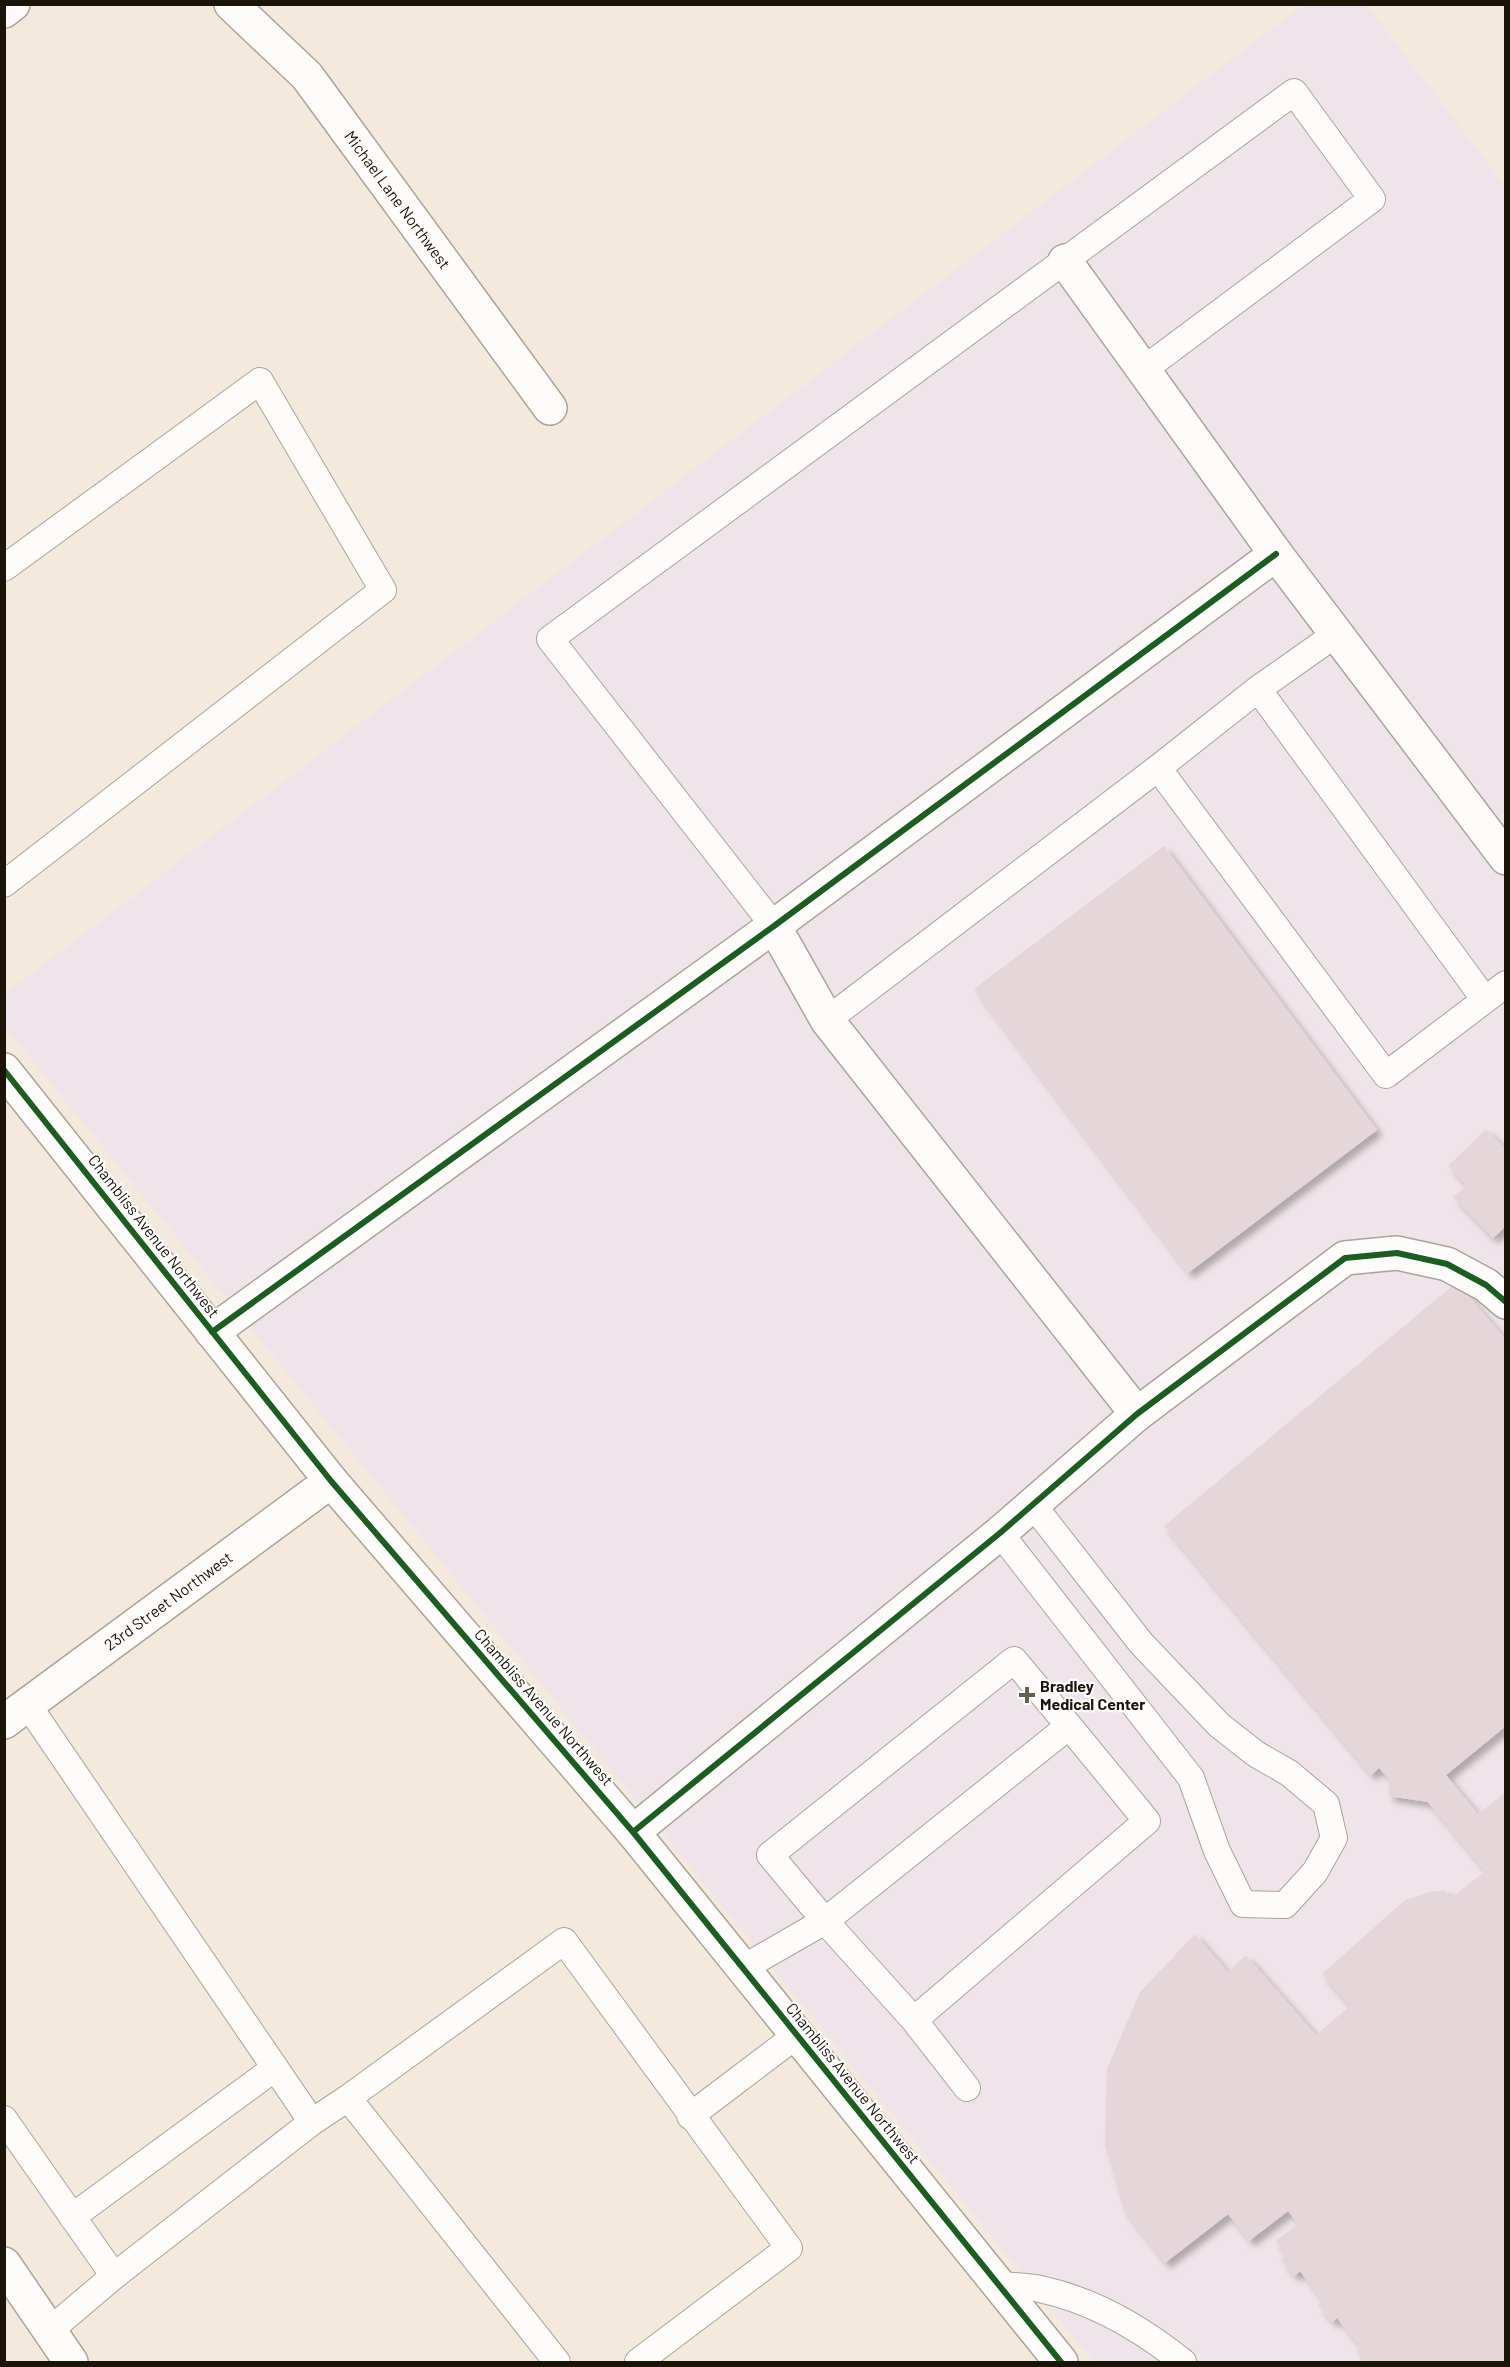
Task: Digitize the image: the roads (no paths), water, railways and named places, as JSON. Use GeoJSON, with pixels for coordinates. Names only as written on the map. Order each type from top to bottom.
{"type":"FeatureCollection","features":[{"type":"Feature","properties":{"kind":"street"},"geometry":{"type":"LineString","coordinates":[[4,11],[13,4]]}},
{"type":"Feature","properties":{"kind":"street","name":"Michael Lane Northwest"},"geometry":{"type":"LineString","coordinates":[[231,4],[307,76],[550,408]]}},
{"type":"Feature","properties":{"kind":"street"},"geometry":{"type":"LineString","coordinates":[[1065,261],[1276,554],[1506,858]]}},
{"type":"Feature","properties":{"kind":"street"},"geometry":{"type":"LineString","coordinates":[[212,1332],[774,926],[1276,554]]}},
{"type":"Feature","properties":{"kind":"street"},"geometry":{"type":"LineString","coordinates":[[774,926],[827,1020],[1137,1414]]}},
{"type":"Feature","properties":{"kind":"street","name":"Chambliss Avenue Northwest"},"geometry":{"type":"LineString","coordinates":[[4,1070],[331,1481],[633,1832],[1061,2362]]}},
{"type":"Feature","properties":{"kind":"street"},"geometry":{"type":"LineString","coordinates":[[633,1832],[1000,1533],[1137,1414],[1345,1258],[1397,1253],[1447,1264],[1486,1285],[1506,1302]]}},
{"type":"Feature","properties":{"kind":"street","name":"23rd Street Northwest"},"geometry":{"type":"LineString","coordinates":[[16,1713],[331,1481]]}},
{"type":"Feature","properties":{"kind":"street"},"geometry":{"type":"LineString","coordinates":[[4,2264],[71,2362]]}},
{"type":"Feature","properties":{"kind":"lane"},"geometry":{"type":"LineString","coordinates":[[774,926],[550,639],[1294,92],[1372,199],[1143,369]]}},
{"type":"Feature","properties":{"kind":"lane"},"geometry":{"type":"LineString","coordinates":[[4,568],[260,381],[382,590],[4,884]]}},
{"type":"Feature","properties":{"kind":"lane"},"geometry":{"type":"LineString","coordinates":[[827,1020],[1258,690],[1336,634]]}},
{"type":"Feature","properties":{"kind":"lane"},"geometry":{"type":"LineString","coordinates":[[1258,690],[1485,1000]]}},
{"type":"Feature","properties":{"kind":"lane"},"geometry":{"type":"LineString","coordinates":[[1158,768],[1386,1075],[1506,984]]}},
{"type":"Feature","properties":{"kind":"lane"},"geometry":{"type":"LineString","coordinates":[[1000,1533],[1191,1778],[1217,1851],[1243,1904],[1286,1905],[1315,1872],[1334,1838],[1326,1804],[1289,1773],[1256,1754],[1219,1725],[1141,1643],[1033,1505]]}},
{"type":"Feature","properties":{"kind":"lane"},"geometry":{"type":"LineString","coordinates":[[914,2020],[1147,1821],[1014,1660],[770,1855],[825,1921],[914,2020],[967,2088]]}},
{"type":"Feature","properties":{"kind":"lane"},"geometry":{"type":"LineString","coordinates":[[16,1713],[312,2122]]}},
{"type":"Feature","properties":{"kind":"lane"},"geometry":{"type":"LineString","coordinates":[[743,1968],[825,1921],[1069,1726]]}},
{"type":"Feature","properties":{"kind":"lane"},"geometry":{"type":"LineString","coordinates":[[50,2331],[114,2276],[312,2122],[564,1941],[690,2116],[789,2248],[638,2362]]}},
{"type":"Feature","properties":{"kind":"lane"},"geometry":{"type":"LineString","coordinates":[[690,2116],[797,2035]]}},
{"type":"Feature","properties":{"kind":"lane"},"geometry":{"type":"LineString","coordinates":[[72,2217],[275,2068]]}},
{"type":"Feature","properties":{"kind":"lane"},"geometry":{"type":"LineString","coordinates":[[348,2098],[557,2362]]}},
{"type":"Feature","properties":{"kind":"lane"},"geometry":{"type":"LineString","coordinates":[[4,2119],[114,2276]]}},
{"type":"Feature","properties":{"kind":"lane"},"geometry":{"type":"LineString","coordinates":[[999,2285],[1039,2288],[1089,2304],[1161,2345],[1183,2362]]}},
{"type":"Feature","properties":{"kind":"place","name":"Bradley Medical Center"},"geometry":{"type":"Point","coordinates":[1027,1695]}}]}
